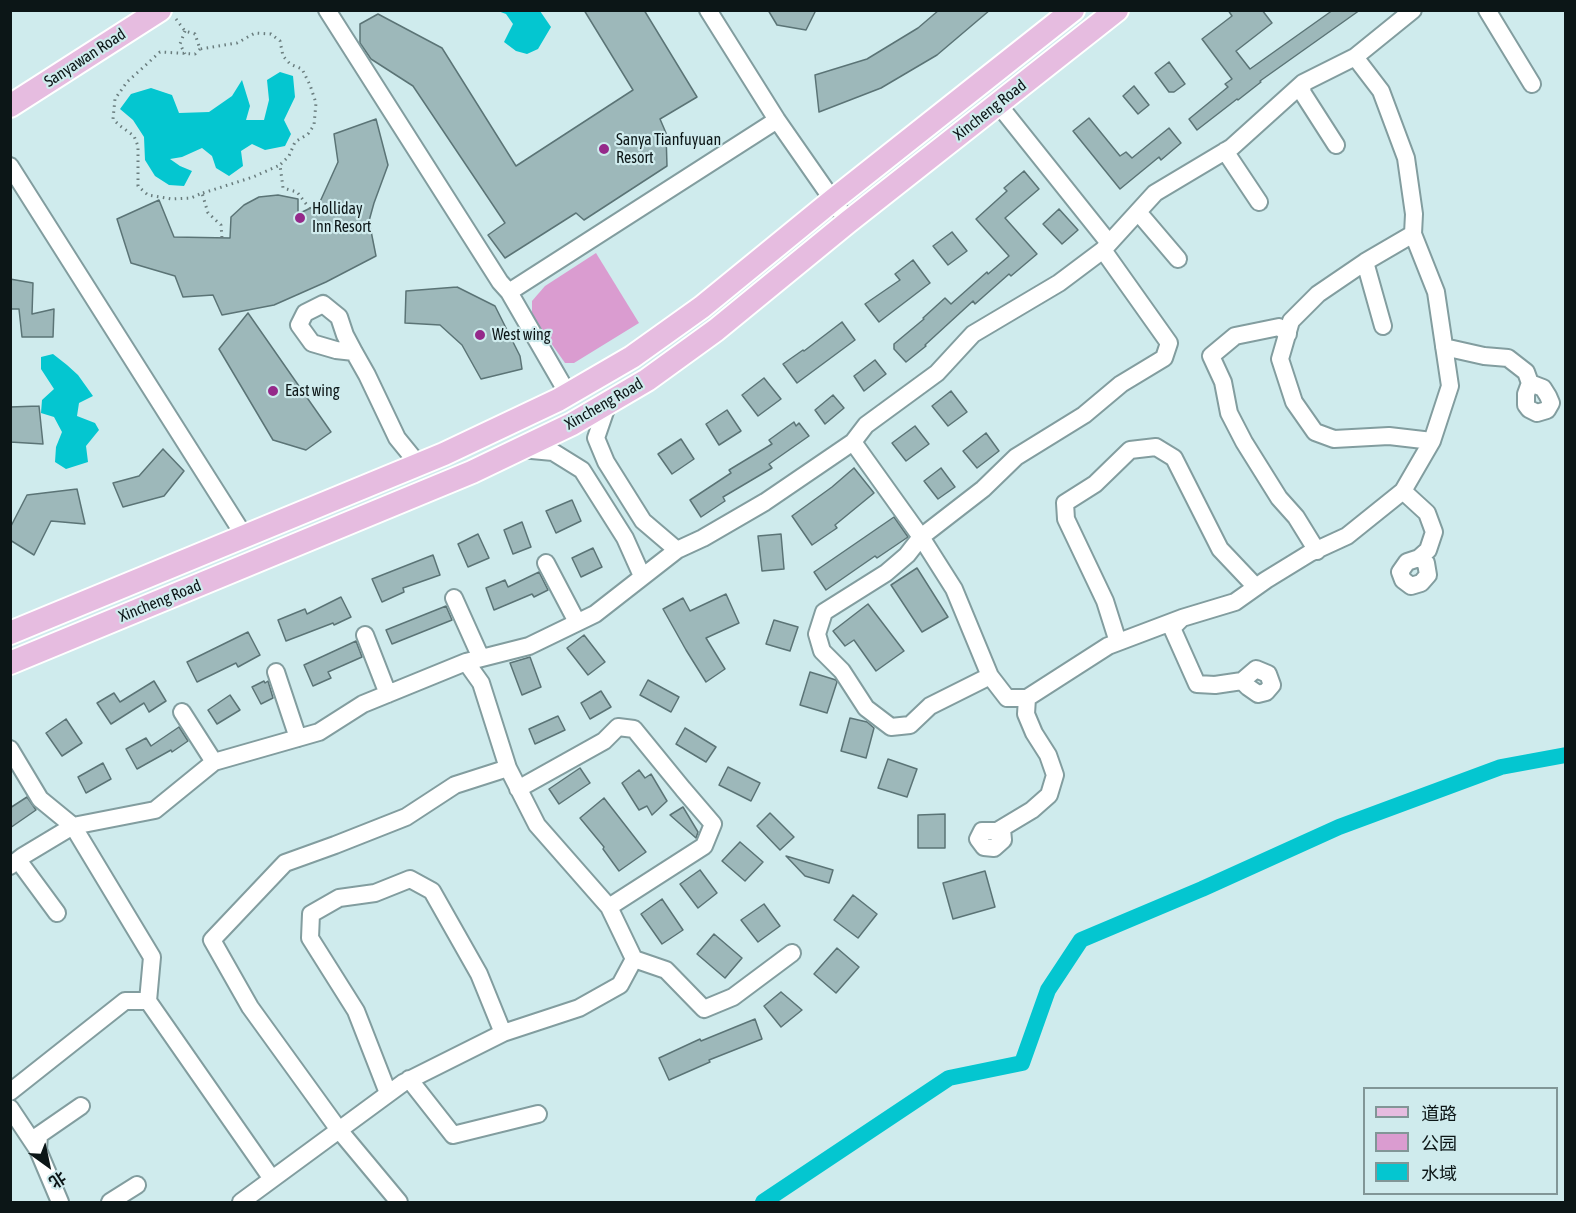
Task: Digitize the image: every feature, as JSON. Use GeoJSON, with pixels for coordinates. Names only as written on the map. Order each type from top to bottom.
{"type":"FeatureCollection","features":[{"type":"Feature","properties":{"kind":"main road","name":"Xincheng Road"},"geometry":{"type":"LineString","coordinates":[[10,633],[454,450],[568,394],[632,357],[702,307],[1073,10]]}},
{"type":"Feature","properties":{"kind":"main road","name":"Xincheng Road"},"geometry":{"type":"LineString","coordinates":[[10,663],[472,472],[572,424],[608,403],[646,380],[716,330],[848,222],[1117,10]]}},
{"type":"Feature","properties":{"kind":"main road","name":"Sanyawan Road"},"geometry":{"type":"LineString","coordinates":[[10,106],[168,14]]}},
{"type":"Feature","properties":{"kind":"street"},"geometry":{"type":"LineString","coordinates":[[327,10],[500,282],[509,292],[568,394]]}},
{"type":"Feature","properties":{"kind":"street"},"geometry":{"type":"LineString","coordinates":[[708,10],[777,120],[848,222]]}},
{"type":"Feature","properties":{"kind":"street"},"geometry":{"type":"LineString","coordinates":[[57,913],[14,863],[73,826],[155,810],[214,762],[319,732],[363,704],[473,660],[529,646],[595,614],[677,550],[704,538],[765,502],[853,442],[866,425],[938,373],[973,334],[1059,283],[1106,246],[1155,192],[1232,147],[1303,83],[1355,57],[1413,10]]}},
{"type":"Feature","properties":{"kind":"street"},"geometry":{"type":"LineString","coordinates":[[1487,10],[1532,84]]}},
{"type":"Feature","properties":{"kind":"street"},"geometry":{"type":"LineString","coordinates":[[853,442],[921,537],[954,589],[990,676],[1007,698],[1028,698],[1108,646],[1182,618],[1235,602],[1317,551],[1347,537],[1403,491],[1432,441],[1450,386],[1436,292],[1413,234],[1414,214],[1406,158],[1381,91],[1355,57]]}},
{"type":"Feature","properties":{"kind":"street"},"geometry":{"type":"LineString","coordinates":[[1303,83],[1302,92],[1336,145]]}},
{"type":"Feature","properties":{"kind":"street"},"geometry":{"type":"LineString","coordinates":[[990,676],[930,706],[910,724],[891,727],[866,708],[842,671],[822,651],[817,634],[824,612],[886,573],[921,537],[983,489],[1016,458],[1084,415],[1121,384],[1164,358],[1169,343],[1106,246],[998,104]]}},
{"type":"Feature","properties":{"kind":"street"},"geometry":{"type":"LineString","coordinates":[[509,292],[777,120]]}},
{"type":"Feature","properties":{"kind":"street"},"geometry":{"type":"LineString","coordinates":[[1225,151],[1259,202]]}},
{"type":"Feature","properties":{"kind":"street"},"geometry":{"type":"LineString","coordinates":[[10,166],[244,537]]}},
{"type":"Feature","properties":{"kind":"street"},"geometry":{"type":"LineString","coordinates":[[1138,212],[1178,259]]}},
{"type":"Feature","properties":{"kind":"street"},"geometry":{"type":"LineString","coordinates":[[1413,234],[1365,262],[1318,294],[1291,321],[1280,359],[1294,402],[1315,432],[1334,439],[1389,436],[1432,441]]}},
{"type":"Feature","properties":{"kind":"street"},"geometry":{"type":"LineString","coordinates":[[1365,262],[1383,326]]}},
{"type":"Feature","properties":{"kind":"street"},"geometry":{"type":"LineString","coordinates":[[1288,334],[1280,327],[1234,336],[1211,356],[1223,382],[1229,413],[1244,442],[1279,498],[1296,518],[1317,551]]}},
{"type":"Feature","properties":{"kind":"street"},"geometry":{"type":"LineString","coordinates":[[1444,347],[1484,356],[1508,358],[1526,372],[1530,383]]}},
{"type":"Feature","properties":{"kind":"street"},"geometry":{"type":"LineString","coordinates":[[354,351],[368,375],[397,438],[419,465]]}},
{"type":"Feature","properties":{"kind":"street"},"geometry":{"type":"LineString","coordinates":[[608,403],[596,438],[606,462],[643,521],[677,550]]}},
{"type":"Feature","properties":{"kind":"street"},"geometry":{"type":"LineString","coordinates":[[1118,642],[1105,602],[1066,519],[1065,503],[1095,484],[1130,450],[1156,447],[1174,458],[1220,549],[1256,587]]}},
{"type":"Feature","properties":{"kind":"street"},"geometry":{"type":"LineString","coordinates":[[520,449],[553,452],[582,470],[625,538],[642,576]]}},
{"type":"Feature","properties":{"kind":"street"},"geometry":{"type":"LineString","coordinates":[[1403,491],[1427,513],[1434,532],[1428,550],[1419,558]]}},
{"type":"Feature","properties":{"kind":"street"},"geometry":{"type":"LineString","coordinates":[[546,563],[577,622]]}},
{"type":"Feature","properties":{"kind":"street"},"geometry":{"type":"LineString","coordinates":[[454,598],[508,768],[518,789],[537,825],[609,907],[634,959],[666,970],[704,1009],[733,997],[792,953]]}},
{"type":"Feature","properties":{"kind":"street"},"geometry":{"type":"LineString","coordinates":[[1182,618],[1173,628],[1197,684],[1215,685],[1242,681]]}},
{"type":"Feature","properties":{"kind":"street"},"geometry":{"type":"LineString","coordinates":[[365,635],[388,694]]}},
{"type":"Feature","properties":{"kind":"street"},"geometry":{"type":"LineString","coordinates":[[276,672],[298,738]]}},
{"type":"Feature","properties":{"kind":"street"},"geometry":{"type":"LineString","coordinates":[[1002,829],[1032,810],[1048,795],[1055,774],[1048,755],[1034,733],[1026,714],[1028,698]]}},
{"type":"Feature","properties":{"kind":"street"},"geometry":{"type":"LineString","coordinates":[[182,712],[214,762]]}},
{"type":"Feature","properties":{"kind":"street"},"geometry":{"type":"LineString","coordinates":[[518,789],[604,741],[618,727],[634,729],[713,824],[704,846],[609,907]]}},
{"type":"Feature","properties":{"kind":"street"},"geometry":{"type":"LineString","coordinates":[[10,750],[40,799],[73,826],[152,957],[148,1001],[272,1179]]}},
{"type":"Feature","properties":{"kind":"street"},"geometry":{"type":"LineString","coordinates":[[399,1203],[339,1130],[250,1008],[212,940],[285,863],[406,817],[455,785],[508,768]]}},
{"type":"Feature","properties":{"kind":"street"},"geometry":{"type":"LineString","coordinates":[[388,1094],[356,1011],[310,938],[311,914],[339,898],[375,893],[410,879],[432,891],[479,974],[503,1033]]}},
{"type":"Feature","properties":{"kind":"street"},"geometry":{"type":"LineString","coordinates":[[241,1203],[409,1079],[503,1033],[579,1008],[620,986],[634,959]]}},
{"type":"Feature","properties":{"kind":"street"},"geometry":{"type":"LineString","coordinates":[[10,1092],[125,1001],[148,1001]]}},
{"type":"Feature","properties":{"kind":"street"},"geometry":{"type":"LineString","coordinates":[[409,1079],[453,1135],[538,1114]]}},
{"type":"Feature","properties":{"kind":"street"},"geometry":{"type":"LineString","coordinates":[[38,1150],[39,1135],[81,1106]]}},
{"type":"Feature","properties":{"kind":"street"},"geometry":{"type":"LineString","coordinates":[[10,1108],[38,1150],[60,1203]]}},
{"type":"Feature","properties":{"kind":"street"},"geometry":{"type":"LineString","coordinates":[[110,1203],[137,1185]]}},
{"type":"Feature","properties":{"kind":"path"},"geometry":{"type":"LineString","coordinates":[[168,14],[185,32],[195,34],[200,48]]}},
{"type":"Feature","properties":{"kind":"path"},"geometry":{"type":"LineString","coordinates":[[185,32],[180,44],[185,54]]}},
{"type":"Feature","properties":{"kind":"path"},"geometry":{"type":"LineString","coordinates":[[255,33],[271,34],[280,41],[283,56],[290,64],[302,69],[310,85],[316,103],[314,125],[308,134],[295,142],[289,156],[280,165],[252,177],[191,198],[172,199],[148,195],[138,186],[138,146],[134,136],[113,118],[115,99],[128,82],[160,52],[185,54],[195,54],[200,48],[237,43],[255,33]]}},
{"type":"Feature","properties":{"kind":"path"},"geometry":{"type":"LineString","coordinates":[[280,165],[283,188],[297,192],[310,209]]}},
{"type":"Feature","properties":{"kind":"path"},"geometry":{"type":"LineString","coordinates":[[202,193],[208,213],[221,225],[222,238]]}},
{"type":"Feature","properties":{"kind":"green space"},"geometry":{"type":"Polygon","coordinates":[[[596,253],[639,323],[574,363],[565,363],[532,316],[532,301],[545,286],[596,253]]]}},
{"type":"Feature","properties":{"kind":"water"},"geometry":{"type":"Polygon","coordinates":[[[498,11],[540,11],[551,27],[538,49],[527,54],[516,51],[504,42],[513,24],[506,14],[498,11]]]}},
{"type":"Feature","properties":{"kind":"water"},"geometry":{"type":"Polygon","coordinates":[[[280,72],[293,76],[295,97],[284,120],[291,134],[285,146],[265,150],[252,144],[241,151],[243,166],[229,176],[216,168],[212,156],[202,148],[182,157],[170,159],[192,171],[184,186],[169,185],[155,176],[145,160],[144,137],[133,120],[120,109],[131,94],[151,88],[172,95],[179,113],[209,112],[232,96],[242,80],[250,106],[246,120],[264,120],[269,100],[267,80],[280,72]]]}},
{"type":"Feature","properties":{"kind":"water"},"geometry":{"type":"Polygon","coordinates":[[[53,354],[78,375],[93,396],[79,403],[77,416],[95,423],[99,430],[86,446],[88,462],[66,469],[55,462],[56,447],[62,432],[54,417],[41,413],[42,400],[54,389],[41,369],[41,357],[53,354]]]}},
{"type":"Feature","properties":{"kind":"building","name":"Sanya Tianfuyuan Resort"},"geometry":{"type":"Polygon","coordinates":[[[584,10],[644,10],[697,97],[660,119],[666,133],[667,166],[584,220],[576,213],[505,258],[488,235],[505,223],[413,86],[371,59],[360,43],[360,24],[378,14],[442,48],[516,166],[633,90],[584,10]]]}},
{"type":"Feature","properties":{"kind":"building"},"geometry":{"type":"Polygon","coordinates":[[[768,10],[816,10],[806,30],[777,25],[768,10]]]}},
{"type":"Feature","properties":{"kind":"building"},"geometry":{"type":"Polygon","coordinates":[[[939,10],[990,10],[937,55],[881,88],[819,112],[815,75],[867,59],[918,28],[939,10]]]}},
{"type":"Feature","properties":{"kind":"building"},"geometry":{"type":"Polygon","coordinates":[[[1228,10],[1262,10],[1272,23],[1236,51],[1250,69],[1333,10],[1360,10],[1260,81],[1197,130],[1189,119],[1228,87],[1225,84],[1232,79],[1202,39],[1232,16],[1228,10]]]}},
{"type":"Feature","properties":{"kind":"building"},"geometry":{"type":"Polygon","coordinates":[[[1169,62],[1185,84],[1174,92],[1169,92],[1155,73],[1169,62]]]}},
{"type":"Feature","properties":{"kind":"building"},"geometry":{"type":"Polygon","coordinates":[[[1134,86],[1149,105],[1138,114],[1123,96],[1134,86]]]}},
{"type":"Feature","properties":{"kind":"building"},"geometry":{"type":"Polygon","coordinates":[[[1089,118],[1120,156],[1126,152],[1132,158],[1169,128],[1181,143],[1161,160],[1159,157],[1120,189],[1073,131],[1089,118]]]}},
{"type":"Feature","properties":{"kind":"building","name":"Holliday Inn Resort"},"geometry":{"type":"Polygon","coordinates":[[[376,119],[388,165],[369,221],[376,256],[274,305],[222,315],[213,295],[183,297],[175,276],[131,263],[117,219],[159,200],[174,237],[230,238],[231,217],[244,205],[259,197],[278,195],[298,199],[298,214],[319,204],[338,162],[334,134],[376,119]]]}},
{"type":"Feature","properties":{"kind":"building"},"geometry":{"type":"Polygon","coordinates":[[[1024,171],[1039,189],[1005,218],[1037,254],[1011,276],[1009,274],[975,304],[973,301],[906,362],[894,349],[894,344],[945,298],[951,304],[1009,256],[976,219],[1007,191],[1004,188],[1024,171]]]}},
{"type":"Feature","properties":{"kind":"building"},"geometry":{"type":"Polygon","coordinates":[[[1059,209],[1078,230],[1062,244],[1043,224],[1059,209]]]}},
{"type":"Feature","properties":{"kind":"building"},"geometry":{"type":"Polygon","coordinates":[[[952,232],[967,251],[948,265],[933,246],[952,232]]]}},
{"type":"Feature","properties":{"kind":"building"},"geometry":{"type":"Polygon","coordinates":[[[913,260],[930,283],[879,322],[865,304],[900,280],[895,274],[913,260]]]}},
{"type":"Feature","properties":{"kind":"building"},"geometry":{"type":"Polygon","coordinates":[[[10,279],[33,283],[32,314],[54,309],[53,337],[22,337],[19,309],[10,309],[10,279]]]}},
{"type":"Feature","properties":{"kind":"building","name":"West wing"},"geometry":{"type":"Polygon","coordinates":[[[457,287],[495,306],[520,356],[522,369],[481,379],[462,345],[440,325],[405,323],[406,291],[457,287]]]}},
{"type":"Feature","properties":{"kind":"building","name":"East wing"},"geometry":{"type":"Polygon","coordinates":[[[248,313],[331,432],[306,450],[273,440],[219,349],[248,313]]]}},
{"type":"Feature","properties":{"kind":"building"},"geometry":{"type":"Polygon","coordinates":[[[842,322],[855,340],[797,383],[783,364],[842,322]]]}},
{"type":"Feature","properties":{"kind":"building"},"geometry":{"type":"Polygon","coordinates":[[[875,360],[886,374],[864,391],[854,376],[875,360]]]}},
{"type":"Feature","properties":{"kind":"building"},"geometry":{"type":"Polygon","coordinates":[[[764,378],[781,399],[758,416],[742,395],[764,378]]]}},
{"type":"Feature","properties":{"kind":"building"},"geometry":{"type":"Polygon","coordinates":[[[951,391],[967,412],[948,426],[932,406],[951,391]]]}},
{"type":"Feature","properties":{"kind":"building"},"geometry":{"type":"Polygon","coordinates":[[[833,395],[844,408],[825,424],[815,410],[833,395]]]}},
{"type":"Feature","properties":{"kind":"building"},"geometry":{"type":"Polygon","coordinates":[[[39,406],[43,444],[10,442],[10,407],[39,406]]]}},
{"type":"Feature","properties":{"kind":"building"},"geometry":{"type":"Polygon","coordinates":[[[727,410],[741,431],[719,445],[706,424],[727,410]]]}},
{"type":"Feature","properties":{"kind":"building"},"geometry":{"type":"Polygon","coordinates":[[[794,422],[796,426],[799,423],[809,436],[769,464],[772,468],[723,497],[725,501],[701,517],[690,500],[731,473],[729,470],[772,444],[769,440],[794,422]]]}},
{"type":"Feature","properties":{"kind":"building"},"geometry":{"type":"Polygon","coordinates":[[[915,426],[929,444],[906,461],[892,443],[915,426]]]}},
{"type":"Feature","properties":{"kind":"building"},"geometry":{"type":"Polygon","coordinates":[[[986,433],[999,451],[977,468],[963,451],[986,433]]]}},
{"type":"Feature","properties":{"kind":"building"},"geometry":{"type":"Polygon","coordinates":[[[681,439],[694,459],[672,474],[658,454],[681,439]]]}},
{"type":"Feature","properties":{"kind":"building"},"geometry":{"type":"Polygon","coordinates":[[[163,449],[184,471],[164,496],[123,507],[113,483],[139,476],[163,449]]]}},
{"type":"Feature","properties":{"kind":"building"},"geometry":{"type":"Polygon","coordinates":[[[854,468],[874,493],[835,525],[837,528],[812,545],[792,516],[854,468]]]}},
{"type":"Feature","properties":{"kind":"building"},"geometry":{"type":"Polygon","coordinates":[[[941,468],[955,487],[938,499],[924,481],[941,468]]]}},
{"type":"Feature","properties":{"kind":"building"},"geometry":{"type":"Polygon","coordinates":[[[77,489],[85,524],[51,521],[34,555],[10,540],[10,528],[27,495],[77,489]]]}},
{"type":"Feature","properties":{"kind":"building"},"geometry":{"type":"Polygon","coordinates":[[[572,500],[581,521],[556,533],[546,511],[572,500]]]}},
{"type":"Feature","properties":{"kind":"building"},"geometry":{"type":"Polygon","coordinates":[[[894,517],[908,537],[877,558],[875,556],[826,590],[814,572],[894,517]]]}},
{"type":"Feature","properties":{"kind":"building"},"geometry":{"type":"Polygon","coordinates":[[[522,522],[531,547],[513,554],[504,530],[522,522]]]}},
{"type":"Feature","properties":{"kind":"building"},"geometry":{"type":"Polygon","coordinates":[[[478,534],[489,558],[468,567],[458,544],[478,534]]]}},
{"type":"Feature","properties":{"kind":"building"},"geometry":{"type":"Polygon","coordinates":[[[781,534],[784,569],[762,571],[758,536],[781,534]]]}},
{"type":"Feature","properties":{"kind":"building"},"geometry":{"type":"Polygon","coordinates":[[[593,548],[602,567],[581,577],[572,558],[593,548]]]}},
{"type":"Feature","properties":{"kind":"building"},"geometry":{"type":"Polygon","coordinates":[[[433,555],[440,575],[403,588],[404,592],[382,602],[372,579],[433,555]]]}},
{"type":"Feature","properties":{"kind":"building"},"geometry":{"type":"Polygon","coordinates":[[[917,568],[948,617],[922,632],[891,585],[917,568]]]}},
{"type":"Feature","properties":{"kind":"building"},"geometry":{"type":"Polygon","coordinates":[[[539,572],[548,590],[534,597],[532,594],[494,610],[486,588],[505,580],[508,587],[539,572]]]}},
{"type":"Feature","properties":{"kind":"building"},"geometry":{"type":"Polygon","coordinates":[[[726,594],[739,623],[706,638],[725,669],[706,682],[663,609],[683,598],[690,611],[726,594]]]}},
{"type":"Feature","properties":{"kind":"building"},"geometry":{"type":"Polygon","coordinates":[[[341,597],[351,617],[286,641],[278,620],[305,609],[307,614],[341,597]]]}},
{"type":"Feature","properties":{"kind":"building"},"geometry":{"type":"Polygon","coordinates":[[[868,604],[904,651],[876,671],[854,640],[845,646],[833,631],[868,604]]]}},
{"type":"Feature","properties":{"kind":"building"},"geometry":{"type":"Polygon","coordinates":[[[446,606],[452,620],[392,644],[386,630],[446,606]]]}},
{"type":"Feature","properties":{"kind":"building"},"geometry":{"type":"Polygon","coordinates":[[[774,620],[798,627],[790,651],[766,644],[774,620]]]}},
{"type":"Feature","properties":{"kind":"building"},"geometry":{"type":"Polygon","coordinates":[[[248,632],[260,655],[238,667],[236,663],[197,682],[187,662],[248,632]]]}},
{"type":"Feature","properties":{"kind":"building"},"geometry":{"type":"Polygon","coordinates":[[[584,635],[605,662],[588,675],[567,648],[584,635]]]}},
{"type":"Feature","properties":{"kind":"building"},"geometry":{"type":"Polygon","coordinates":[[[356,641],[362,657],[328,672],[331,678],[313,686],[304,665],[356,641]]]}},
{"type":"Feature","properties":{"kind":"building"},"geometry":{"type":"Polygon","coordinates":[[[530,657],[541,687],[522,695],[510,663],[530,657]]]}},
{"type":"Feature","properties":{"kind":"building"},"geometry":{"type":"Polygon","coordinates":[[[810,672],[837,682],[827,713],[800,705],[810,672]]]}},
{"type":"Feature","properties":{"kind":"building"},"geometry":{"type":"Polygon","coordinates":[[[648,680],[679,697],[671,712],[640,695],[648,680]]]}},
{"type":"Feature","properties":{"kind":"building"},"geometry":{"type":"Polygon","coordinates":[[[154,681],[166,701],[149,712],[144,703],[111,724],[97,703],[114,693],[120,702],[154,681]]]}},
{"type":"Feature","properties":{"kind":"building"},"geometry":{"type":"Polygon","coordinates":[[[264,681],[265,683],[268,681],[273,698],[261,704],[252,687],[264,681]]]}},
{"type":"Feature","properties":{"kind":"building"},"geometry":{"type":"Polygon","coordinates":[[[601,691],[611,707],[590,719],[581,703],[601,691]]]}},
{"type":"Feature","properties":{"kind":"building"},"geometry":{"type":"Polygon","coordinates":[[[230,695],[240,710],[217,724],[208,710],[230,695]]]}},
{"type":"Feature","properties":{"kind":"building"},"geometry":{"type":"Polygon","coordinates":[[[558,716],[565,730],[535,744],[529,729],[558,716]]]}},
{"type":"Feature","properties":{"kind":"building"},"geometry":{"type":"Polygon","coordinates":[[[850,718],[867,722],[874,728],[866,758],[841,751],[850,718]]]}},
{"type":"Feature","properties":{"kind":"building"},"geometry":{"type":"Polygon","coordinates":[[[66,719],[82,743],[62,756],[46,733],[66,719]]]}},
{"type":"Feature","properties":{"kind":"building"},"geometry":{"type":"Polygon","coordinates":[[[179,727],[188,741],[172,752],[171,750],[137,769],[126,749],[146,738],[151,746],[179,727]]]}},
{"type":"Feature","properties":{"kind":"building"},"geometry":{"type":"Polygon","coordinates":[[[685,728],[716,747],[706,762],[676,744],[685,728]]]}},
{"type":"Feature","properties":{"kind":"building"},"geometry":{"type":"Polygon","coordinates":[[[888,759],[917,769],[907,797],[878,788],[888,759]]]}},
{"type":"Feature","properties":{"kind":"building"},"geometry":{"type":"Polygon","coordinates":[[[103,763],[111,779],[86,793],[78,777],[103,763]]]}},
{"type":"Feature","properties":{"kind":"building"},"geometry":{"type":"Polygon","coordinates":[[[728,767],[760,783],[751,801],[719,785],[728,767]]]}},
{"type":"Feature","properties":{"kind":"building"},"geometry":{"type":"Polygon","coordinates":[[[580,768],[590,783],[559,804],[549,789],[580,768]]]}},
{"type":"Feature","properties":{"kind":"building"},"geometry":{"type":"Polygon","coordinates":[[[639,770],[645,778],[651,774],[667,801],[652,815],[647,806],[639,810],[622,783],[639,770]]]}},
{"type":"Feature","properties":{"kind":"building"},"geometry":{"type":"Polygon","coordinates":[[[27,797],[36,810],[10,828],[10,808],[27,797]]]}},
{"type":"Feature","properties":{"kind":"building"},"geometry":{"type":"Polygon","coordinates":[[[604,798],[646,852],[619,871],[603,849],[604,847],[580,818],[604,798]]]}},
{"type":"Feature","properties":{"kind":"building"},"geometry":{"type":"Polygon","coordinates":[[[683,807],[698,832],[696,838],[670,815],[683,807]]]}},
{"type":"Feature","properties":{"kind":"building"},"geometry":{"type":"Polygon","coordinates":[[[770,813],[794,837],[780,850],[757,826],[770,813]]]}},
{"type":"Feature","properties":{"kind":"building"},"geometry":{"type":"Polygon","coordinates":[[[945,814],[945,848],[918,848],[918,815],[945,814]]]}},
{"type":"Feature","properties":{"kind":"building"},"geometry":{"type":"Polygon","coordinates":[[[740,842],[763,862],[745,881],[722,861],[740,842]]]}},
{"type":"Feature","properties":{"kind":"building"},"geometry":{"type":"Polygon","coordinates":[[[786,856],[833,870],[829,883],[805,876],[786,856]]]}},
{"type":"Feature","properties":{"kind":"building"},"geometry":{"type":"Polygon","coordinates":[[[700,870],[717,893],[698,908],[680,884],[700,870]]]}},
{"type":"Feature","properties":{"kind":"building"},"geometry":{"type":"Polygon","coordinates":[[[985,871],[995,907],[953,919],[943,883],[985,871]]]}},
{"type":"Feature","properties":{"kind":"building"},"geometry":{"type":"Polygon","coordinates":[[[853,895],[877,914],[858,938],[834,920],[853,895]]]}},
{"type":"Feature","properties":{"kind":"building"},"geometry":{"type":"Polygon","coordinates":[[[662,899],[683,930],[662,944],[641,914],[662,899]]]}},
{"type":"Feature","properties":{"kind":"building"},"geometry":{"type":"Polygon","coordinates":[[[764,904],[780,926],[758,942],[741,920],[764,904]]]}},
{"type":"Feature","properties":{"kind":"building"},"geometry":{"type":"Polygon","coordinates":[[[714,934],[742,958],[725,978],[697,954],[714,934]]]}},
{"type":"Feature","properties":{"kind":"building"},"geometry":{"type":"Polygon","coordinates":[[[837,948],[859,967],[836,993],[814,974],[837,948]]]}},
{"type":"Feature","properties":{"kind":"building"},"geometry":{"type":"Polygon","coordinates":[[[781,992],[802,1010],[781,1027],[764,1006],[781,992]]]}},
{"type":"Feature","properties":{"kind":"building"},"geometry":{"type":"Polygon","coordinates":[[[755,1019],[762,1039],[709,1060],[710,1062],[669,1080],[659,1058],[700,1039],[701,1041],[755,1019]]]}},
{"type":"Feature","properties":{"kind":"waterway"},"geometry":{"type":"LineString","coordinates":[[763,1202],[949,1078],[1022,1063],[1048,990],[1081,940],[1202,889],[1339,827],[1501,767],[1566,755]]}},
{"type":"Feature","properties":{"kind":"place","name":"Sanya Tianfuyuan Resort"},"geometry":{"type":"Point","coordinates":[604,149]}},
{"type":"Feature","properties":{"kind":"place","name":"Holliday Inn Resort"},"geometry":{"type":"Point","coordinates":[300,218]}},
{"type":"Feature","properties":{"kind":"place","name":"West wing"},"geometry":{"type":"Point","coordinates":[480,335]}},
{"type":"Feature","properties":{"kind":"place","name":"East wing"},"geometry":{"type":"Point","coordinates":[273,391]}}]}
